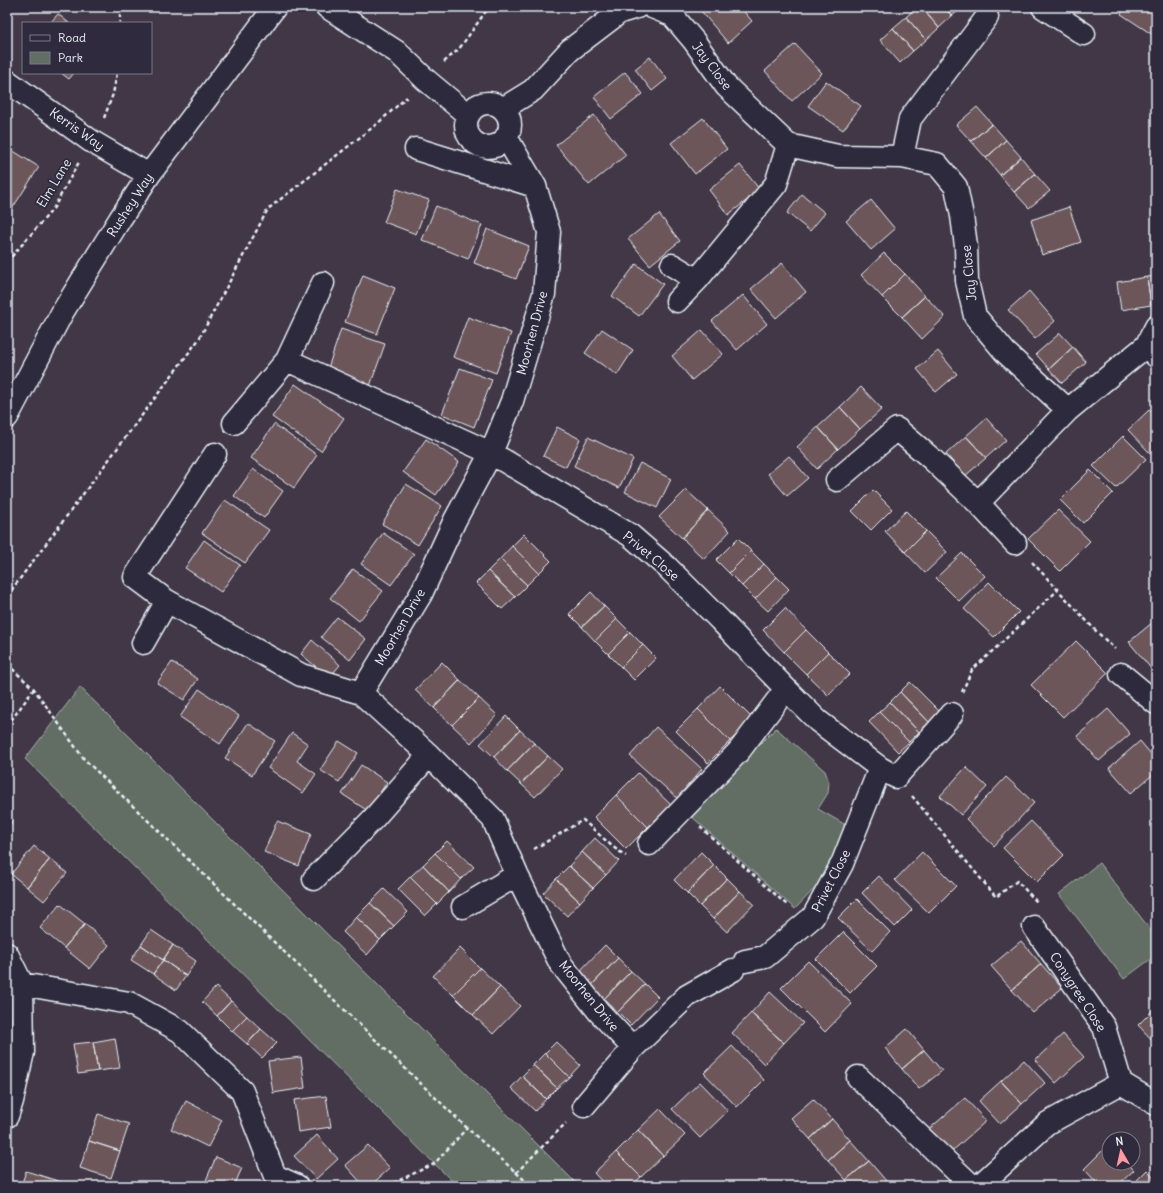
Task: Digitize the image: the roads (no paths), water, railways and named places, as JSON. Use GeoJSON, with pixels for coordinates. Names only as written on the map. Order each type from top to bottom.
{"type":"FeatureCollection","features":[{"type":"Feature","properties":{"kind":"street","name":"Rushey Way"},"geometry":{"type":"LineString","coordinates":[[7,417],[62,314],[120,219],[149,175],[275,7]]}},
{"type":"Feature","properties":{"kind":"street"},"geometry":{"type":"LineString","coordinates":[[327,7],[396,52],[426,80],[462,110],[469,114]]}},
{"type":"Feature","properties":{"kind":"street"},"geometry":{"type":"LineString","coordinates":[[504,108],[533,90],[570,50],[620,12],[637,7]]}},
{"type":"Feature","properties":{"kind":"street","name":"Jay Close"},"geometry":{"type":"LineString","coordinates":[[652,7],[672,16],[694,41],[726,86],[788,144],[838,156],[902,157],[937,164],[956,187],[966,246],[968,281],[975,316],[1005,352],[1068,410]]}},
{"type":"Feature","properties":{"kind":"street"},"geometry":{"type":"LineString","coordinates":[[1043,7],[1084,34]]}},
{"type":"Feature","properties":{"kind":"street"},"geometry":{"type":"LineString","coordinates":[[902,157],[910,119],[987,17]]}},
{"type":"Feature","properties":{"kind":"street","name":"Kerris Way"},"geometry":{"type":"LineString","coordinates":[[7,81],[91,141],[149,175]]}},
{"type":"Feature","properties":{"kind":"street"},"geometry":{"type":"LineString","coordinates":[[485,103],[493,103],[504,108],[510,122],[510,130],[501,143],[495,146],[487,147],[478,144],[472,140],[467,130],[466,123],[469,114],[474,108],[485,103]]}},
{"type":"Feature","properties":{"kind":"street","name":"Moorhen Drive"},"geometry":{"type":"LineString","coordinates":[[361,693],[421,594],[455,520],[491,453],[512,401],[544,294],[549,232],[535,186],[506,137]]}},
{"type":"Feature","properties":{"kind":"street"},"geometry":{"type":"LineString","coordinates":[[677,301],[697,280],[776,184],[788,144]]}},
{"type":"Feature","properties":{"kind":"street"},"geometry":{"type":"LineString","coordinates":[[416,149],[535,186]]}},
{"type":"Feature","properties":{"kind":"street"},"geometry":{"type":"LineString","coordinates":[[672,266],[697,280]]}},
{"type":"Feature","properties":{"kind":"street"},"geometry":{"type":"LineString","coordinates":[[234,423],[287,360],[323,283]]}},
{"type":"Feature","properties":{"kind":"street"},"geometry":{"type":"LineString","coordinates":[[978,503],[1068,410],[1151,351],[1156,327]]}},
{"type":"Feature","properties":{"kind":"street"},"geometry":{"type":"LineString","coordinates":[[287,360],[491,453]]}},
{"type":"Feature","properties":{"kind":"street"},"geometry":{"type":"LineString","coordinates":[[837,480],[897,429],[933,460],[978,503],[1016,543]]}},
{"type":"Feature","properties":{"kind":"street","name":"Privet Close"},"geometry":{"type":"LineString","coordinates":[[491,453],[630,535],[668,568],[715,614],[818,721],[888,772]]}},
{"type":"Feature","properties":{"kind":"street","name":"Moorhen Drive"},"geometry":{"type":"LineString","coordinates":[[215,454],[135,577],[167,601],[301,675],[361,693],[429,755],[494,819],[515,869],[560,963],[599,1012],[633,1048]]}},
{"type":"Feature","properties":{"kind":"street"},"geometry":{"type":"LineString","coordinates":[[143,643],[167,601]]}},
{"type":"Feature","properties":{"kind":"street"},"geometry":{"type":"LineString","coordinates":[[1121,674],[1156,703]]}},
{"type":"Feature","properties":{"kind":"street"},"geometry":{"type":"LineString","coordinates":[[649,844],[739,751],[786,689]]}},
{"type":"Feature","properties":{"kind":"street","name":"Privet Close"},"geometry":{"type":"LineString","coordinates":[[633,1048],[687,996],[739,965],[765,957],[813,917],[842,864],[888,772],[952,714]]}},
{"type":"Feature","properties":{"kind":"street"},"geometry":{"type":"LineString","coordinates":[[314,879],[374,818],[429,755]]}},
{"type":"Feature","properties":{"kind":"street"},"geometry":{"type":"LineString","coordinates":[[464,907],[515,869]]}},
{"type":"Feature","properties":{"kind":"street","name":"Conygree Close"},"geometry":{"type":"LineString","coordinates":[[1034,927],[1104,1027],[1121,1083]]}},
{"type":"Feature","properties":{"kind":"street"},"geometry":{"type":"LineString","coordinates":[[7,954],[22,984],[23,1052],[9,1105]]}},
{"type":"Feature","properties":{"kind":"street"},"geometry":{"type":"LineString","coordinates":[[22,984],[129,1003],[180,1031],[242,1091],[275,1181],[297,1186]]}},
{"type":"Feature","properties":{"kind":"street"},"geometry":{"type":"LineString","coordinates":[[584,1106],[633,1048]]}},
{"type":"Feature","properties":{"kind":"street"},"geometry":{"type":"LineString","coordinates":[[858,1077],[972,1186]]}},
{"type":"Feature","properties":{"kind":"street"},"geometry":{"type":"LineString","coordinates":[[979,1186],[1048,1124],[1121,1083],[1156,1104]]}}]}
